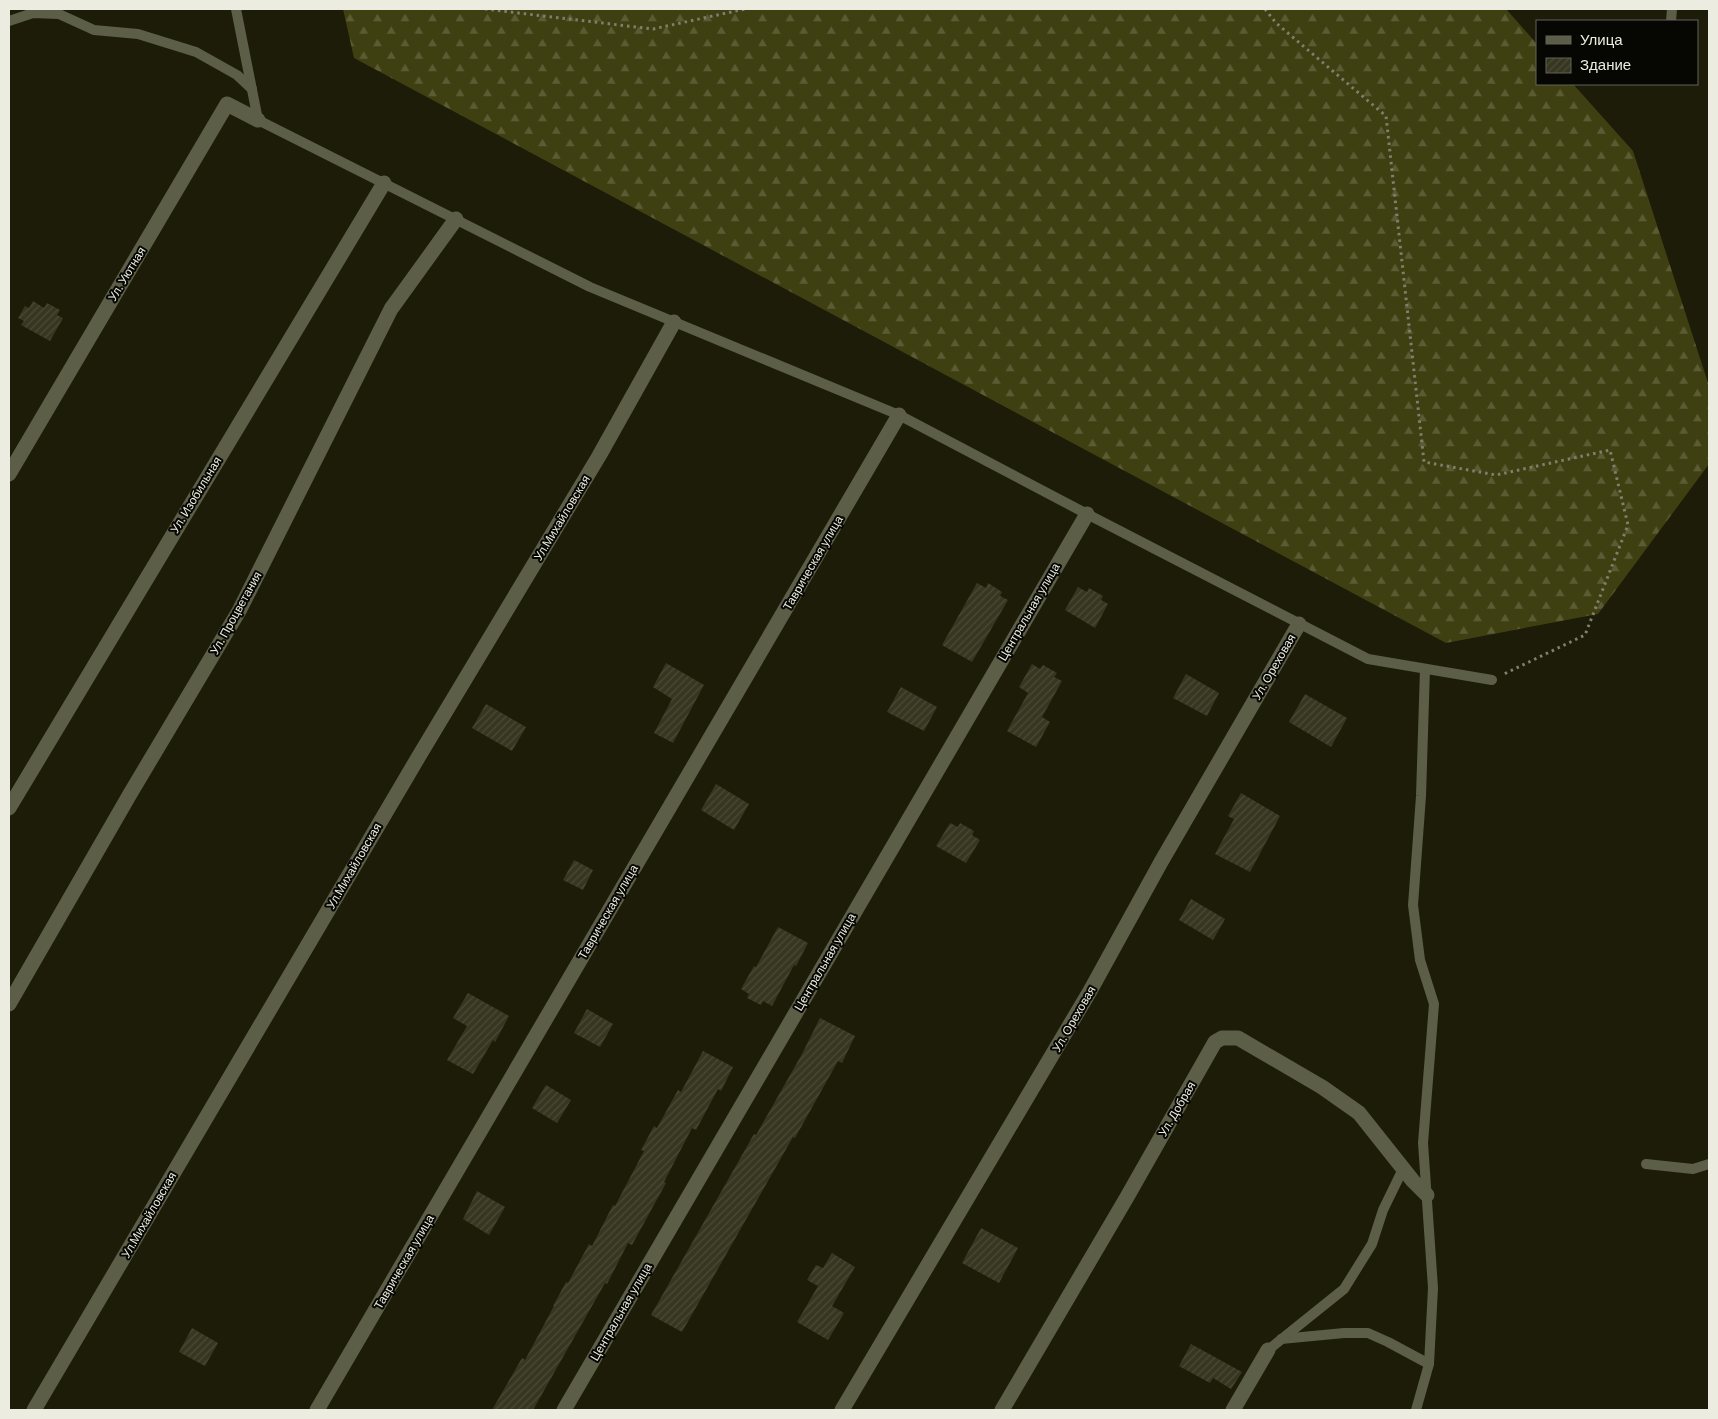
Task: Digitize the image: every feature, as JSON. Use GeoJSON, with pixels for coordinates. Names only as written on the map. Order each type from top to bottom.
{"type":"FeatureCollection","features":[{"type":"Feature","properties":{"kind":"street","name":"Ул. Уютная"},"geometry":{"type":"LineString","coordinates":[[9,474],[227,104],[258,120]]}},
{"type":"Feature","properties":{"kind":"street","name":"Ул. Изобильная"},"geometry":{"type":"LineString","coordinates":[[9,808],[384,183]]}},
{"type":"Feature","properties":{"kind":"street","name":"Ул. Процветания"},"geometry":{"type":"LineString","coordinates":[[9,1004],[130,794],[239,611],[391,309],[456,219]]}},
{"type":"Feature","properties":{"kind":"street","name":"Ул.Михайловская"},"geometry":{"type":"LineString","coordinates":[[34,1410],[419,756],[599,456],[674,322]]}},
{"type":"Feature","properties":{"kind":"street","name":"Таврическая улица"},"geometry":{"type":"LineString","coordinates":[[317,1410],[899,415]]}},
{"type":"Feature","properties":{"kind":"street","name":"Центральная улица"},"geometry":{"type":"LineString","coordinates":[[564,1410],[1087,514]]}},
{"type":"Feature","properties":{"kind":"street","name":"Ул. Ореховая"},"geometry":{"type":"LineString","coordinates":[[842,1410],[1090,991],[1161,862],[1299,624]]}},
{"type":"Feature","properties":{"kind":"street","name":"Ул. Добрая"},"geometry":{"type":"LineString","coordinates":[[1002,1410],[1215,1042],[1222,1038],[1238,1038],[1322,1087],[1359,1113],[1427,1195]]}},
{"type":"Feature","properties":{"kind":"street"},"geometry":{"type":"LineString","coordinates":[[1233,1410],[1268,1350]]}},
{"type":"Feature","properties":{"kind":"lane"},"geometry":{"type":"LineString","coordinates":[[58,9],[70,19]]}},
{"type":"Feature","properties":{"kind":"lane"},"geometry":{"type":"LineString","coordinates":[[236,9],[258,120],[590,287],[899,415],[1368,659],[1492,680]]}},
{"type":"Feature","properties":{"kind":"lane"},"geometry":{"type":"LineString","coordinates":[[9,21],[33,13],[59,14],[94,30],[138,34],[196,52],[237,76],[252,89]]}},
{"type":"Feature","properties":{"kind":"lane"},"geometry":{"type":"LineString","coordinates":[[1416,1410],[1429,1364],[1433,1288],[1423,1143],[1434,1004],[1420,960],[1413,905],[1425,669]]}},
{"type":"Feature","properties":{"kind":"lane"},"geometry":{"type":"LineString","coordinates":[[1646,1164],[1693,1169],[1709,1164]]}},
{"type":"Feature","properties":{"kind":"lane"},"geometry":{"type":"LineString","coordinates":[[1268,1350],[1344,1289],[1372,1244],[1383,1210],[1404,1169]]}},
{"type":"Feature","properties":{"kind":"lane"},"geometry":{"type":"LineString","coordinates":[[1281,1339],[1368,1333],[1429,1364]]}},
{"type":"Feature","properties":{"kind":"path"},"geometry":{"type":"LineString","coordinates":[[485,9],[653,29],[745,9]]}},
{"type":"Feature","properties":{"kind":"path"},"geometry":{"type":"LineString","coordinates":[[1265,9],[1276,23],[1386,116],[1424,462],[1496,475],[1610,450],[1628,525],[1585,635],[1492,680]]}},
{"type":"Feature","properties":{"kind":"green space"},"geometry":{"type":"Polygon","coordinates":[[[343,9],[1506,9],[1536,43],[1536,85],[1574,85],[1633,151],[1709,386],[1709,464],[1598,614],[1446,643],[354,58],[343,9]]]}},
{"type":"Feature","properties":{"kind":"building"},"geometry":{"type":"Polygon","coordinates":[[[33,301],[44,308],[47,303],[60,310],[57,315],[63,318],[50,341],[21,325],[24,321],[18,318],[25,306],[29,308],[33,301]]]}},
{"type":"Feature","properties":{"kind":"building"},"geometry":{"type":"Polygon","coordinates":[[[977,583],[986,588],[988,583],[1002,592],[1000,596],[1008,600],[972,662],[942,645],[977,583]]]}},
{"type":"Feature","properties":{"kind":"building"},"geometry":{"type":"Polygon","coordinates":[[[1078,587],[1087,592],[1089,588],[1103,596],[1101,600],[1108,604],[1095,628],[1065,610],[1078,587]]]}},
{"type":"Feature","properties":{"kind":"building"},"geometry":{"type":"Polygon","coordinates":[[[666,663],[704,685],[673,743],[654,733],[672,699],[653,687],[666,663]]]}},
{"type":"Feature","properties":{"kind":"building"},"geometry":{"type":"Polygon","coordinates":[[[1032,664],[1040,669],[1043,665],[1057,673],[1054,677],[1062,681],[1042,717],[1050,722],[1036,747],[1007,731],[1028,693],[1019,687],[1032,664]]]}},
{"type":"Feature","properties":{"kind":"building"},"geometry":{"type":"Polygon","coordinates":[[[1186,674],[1219,693],[1207,716],[1173,698],[1186,674]]]}},
{"type":"Feature","properties":{"kind":"building"},"geometry":{"type":"Polygon","coordinates":[[[901,687],[937,707],[924,731],[887,712],[901,687]]]}},
{"type":"Feature","properties":{"kind":"building"},"geometry":{"type":"Polygon","coordinates":[[[1305,694],[1347,718],[1331,747],[1289,722],[1305,694]]]}},
{"type":"Feature","properties":{"kind":"building"},"geometry":{"type":"Polygon","coordinates":[[[486,704],[526,727],[512,751],[472,728],[486,704]]]}},
{"type":"Feature","properties":{"kind":"building"},"geometry":{"type":"Polygon","coordinates":[[[716,784],[749,804],[734,830],[701,810],[716,784]]]}},
{"type":"Feature","properties":{"kind":"building"},"geometry":{"type":"Polygon","coordinates":[[[1241,793],[1280,816],[1250,872],[1215,854],[1234,819],[1228,816],[1241,793]]]}},
{"type":"Feature","properties":{"kind":"building"},"geometry":{"type":"Polygon","coordinates":[[[950,823],[958,827],[960,823],[974,831],[972,835],[980,840],[966,863],[936,846],[950,823]]]}},
{"type":"Feature","properties":{"kind":"building"},"geometry":{"type":"Polygon","coordinates":[[[574,860],[593,870],[583,890],[563,880],[574,860]]]}},
{"type":"Feature","properties":{"kind":"building"},"geometry":{"type":"Polygon","coordinates":[[[1191,899],[1225,919],[1213,940],[1179,920],[1191,899]]]}},
{"type":"Feature","properties":{"kind":"building"},"geometry":{"type":"Polygon","coordinates":[[[778,927],[808,943],[772,1006],[763,1001],[761,1005],[747,998],[749,994],[741,989],[754,966],[756,967],[778,927]]]}},
{"type":"Feature","properties":{"kind":"building"},"geometry":{"type":"Polygon","coordinates":[[[468,993],[509,1016],[495,1042],[493,1040],[473,1074],[447,1060],[467,1026],[453,1018],[468,993]]]}},
{"type":"Feature","properties":{"kind":"building"},"geometry":{"type":"Polygon","coordinates":[[[587,1009],[613,1024],[600,1047],[574,1033],[587,1009]]]}},
{"type":"Feature","properties":{"kind":"building"},"geometry":{"type":"Polygon","coordinates":[[[820,1018],[855,1036],[842,1063],[838,1061],[795,1138],[793,1137],[682,1332],[651,1315],[754,1134],[756,1135],[820,1018]]]}},
{"type":"Feature","properties":{"kind":"building"},"geometry":{"type":"Polygon","coordinates":[[[703,1051],[733,1067],[721,1091],[718,1089],[696,1130],[692,1128],[664,1182],[666,1183],[632,1245],[628,1243],[607,1284],[605,1283],[533,1410],[492,1410],[522,1358],[525,1360],[566,1282],[568,1283],[589,1244],[592,1246],[613,1205],[615,1206],[644,1151],[641,1150],[654,1126],[657,1128],[678,1090],[681,1092],[703,1051]]]}},
{"type":"Feature","properties":{"kind":"building"},"geometry":{"type":"Polygon","coordinates":[[[546,1085],[571,1100],[557,1123],[532,1108],[546,1085]]]}},
{"type":"Feature","properties":{"kind":"building"},"geometry":{"type":"Polygon","coordinates":[[[477,1191],[505,1207],[489,1235],[463,1219],[477,1191]]]}},
{"type":"Feature","properties":{"kind":"building"},"geometry":{"type":"Polygon","coordinates":[[[981,1228],[1018,1248],[999,1283],[962,1263],[981,1228]]]}},
{"type":"Feature","properties":{"kind":"building"},"geometry":{"type":"Polygon","coordinates":[[[832,1253],[855,1267],[832,1306],[844,1313],[828,1340],[797,1322],[818,1286],[807,1280],[816,1265],[823,1268],[832,1253]]]}},
{"type":"Feature","properties":{"kind":"building"},"geometry":{"type":"Polygon","coordinates":[[[192,1328],[218,1343],[205,1366],[179,1352],[192,1328]]]}},
{"type":"Feature","properties":{"kind":"building"},"geometry":{"type":"Polygon","coordinates":[[[1191,1344],[1242,1372],[1231,1389],[1213,1378],[1210,1383],[1179,1366],[1191,1344]]]}}]}
